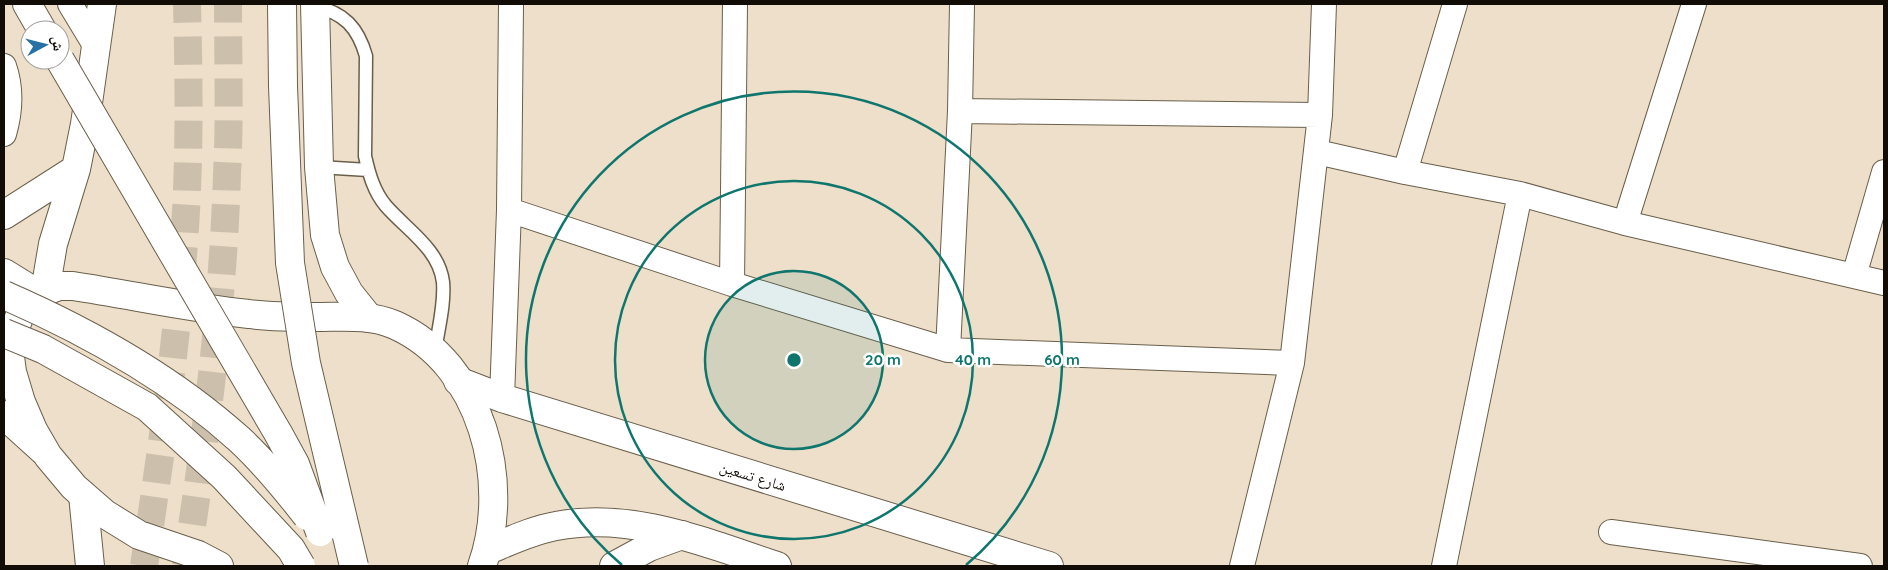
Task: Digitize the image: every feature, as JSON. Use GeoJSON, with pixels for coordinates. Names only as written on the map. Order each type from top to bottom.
{"type":"FeatureCollection","features":[{"type":"Feature","properties":{"kind":"main road"},"geometry":{"type":"LineString","coordinates":[[27,4],[36,20]]}},
{"type":"Feature","properties":{"kind":"main road"},"geometry":{"type":"LineString","coordinates":[[42,292],[53,244],[76,169],[102,4]]}},
{"type":"Feature","properties":{"kind":"main road"},"geometry":{"type":"LineString","coordinates":[[282,4],[283,86],[290,263],[306,363],[354,566]]}},
{"type":"Feature","properties":{"kind":"main road"},"geometry":{"type":"LineString","coordinates":[[315,5],[319,167],[325,235],[335,267],[349,293],[369,318]]}},
{"type":"Feature","properties":{"kind":"main road"},"geometry":{"type":"LineString","coordinates":[[66,70],[278,433],[295,464],[320,532]]}},
{"type":"Feature","properties":{"kind":"main road"},"geometry":{"type":"LineString","coordinates":[[4,215],[76,169]]}},
{"type":"Feature","properties":{"kind":"main road"},"geometry":{"type":"LineString","coordinates":[[4,273],[42,292]]}},
{"type":"Feature","properties":{"kind":"main road"},"geometry":{"type":"LineString","coordinates":[[48,456],[20,402],[9,349],[20,315],[42,292],[59,286],[73,286],[247,314],[280,317],[369,318],[394,325],[409,333],[435,352],[458,381],[476,412],[488,445],[492,471],[494,515],[485,558]]}},
{"type":"Feature","properties":{"kind":"main road"},"geometry":{"type":"LineString","coordinates":[[4,294],[52,316],[125,354],[185,395],[239,440],[278,479],[320,532],[342,566]]}},
{"type":"Feature","properties":{"kind":"main road"},"geometry":{"type":"LineString","coordinates":[[4,333],[43,349],[147,407],[224,476],[291,549],[301,566]]}},
{"type":"Feature","properties":{"kind":"main road","name":"شارع تسعين"},"geometry":{"type":"LineString","coordinates":[[458,381],[502,398],[1033,564]]}},
{"type":"Feature","properties":{"kind":"main road"},"geometry":{"type":"LineString","coordinates":[[4,415],[48,456],[83,496],[105,514],[139,535],[198,555],[219,566]]}},
{"type":"Feature","properties":{"kind":"main road"},"geometry":{"type":"LineString","coordinates":[[83,496],[90,566]]}},
{"type":"Feature","properties":{"kind":"main road"},"geometry":{"type":"LineString","coordinates":[[485,558],[557,526],[619,523],[660,529],[777,566]]}},
{"type":"Feature","properties":{"kind":"main road"},"geometry":{"type":"LineString","coordinates":[[614,566],[649,547],[682,535]]}},
{"type":"Feature","properties":{"kind":"street"},"geometry":{"type":"LineString","coordinates":[[70,4],[96,47]]}},
{"type":"Feature","properties":{"kind":"street"},"geometry":{"type":"LineString","coordinates":[[502,398],[509,210],[510,4]]}},
{"type":"Feature","properties":{"kind":"street"},"geometry":{"type":"LineString","coordinates":[[732,284],[735,4]]}},
{"type":"Feature","properties":{"kind":"street"},"geometry":{"type":"LineString","coordinates":[[948,350],[960,111],[962,4]]}},
{"type":"Feature","properties":{"kind":"street"},"geometry":{"type":"LineString","coordinates":[[1242,566],[1292,363],[1317,152],[1324,4]]}},
{"type":"Feature","properties":{"kind":"street"},"geometry":{"type":"LineString","coordinates":[[1405,172],[1455,4]]}},
{"type":"Feature","properties":{"kind":"street"},"geometry":{"type":"LineString","coordinates":[[1625,223],[1694,4]]}},
{"type":"Feature","properties":{"kind":"street"},"geometry":{"type":"LineString","coordinates":[[4,66],[9,81],[10,112],[4,134]]}},
{"type":"Feature","properties":{"kind":"street"},"geometry":{"type":"LineString","coordinates":[[960,111],[1320,115]]}},
{"type":"Feature","properties":{"kind":"street"},"geometry":{"type":"LineString","coordinates":[[1317,152],[1405,172],[1520,194],[1625,223],[1884,282]]}},
{"type":"Feature","properties":{"kind":"street"},"geometry":{"type":"LineString","coordinates":[[1854,276],[1884,172]]}},
{"type":"Feature","properties":{"kind":"street"},"geometry":{"type":"LineString","coordinates":[[1444,566],[1520,194]]}},
{"type":"Feature","properties":{"kind":"street"},"geometry":{"type":"LineString","coordinates":[[509,210],[732,284],[948,350],[1292,363]]}},
{"type":"Feature","properties":{"kind":"street"},"geometry":{"type":"LineString","coordinates":[[1611,532],[1860,566]]}},
{"type":"Feature","properties":{"kind":"lane"},"geometry":{"type":"LineString","coordinates":[[315,5],[340,16],[352,26],[361,40],[366,56],[365,156],[368,170],[386,206],[424,244],[440,268],[443,282],[443,302],[435,352]]}},
{"type":"Feature","properties":{"kind":"lane"},"geometry":{"type":"LineString","coordinates":[[319,167],[368,170]]}},
{"type":"Feature","properties":{"kind":"tunnel"},"geometry":{"type":"LineString","coordinates":[[144,566],[162,445],[181,283],[187,183],[187,4]]}},
{"type":"Feature","properties":{"kind":"tunnel"},"geometry":{"type":"LineString","coordinates":[[186,566],[207,420],[222,273],[228,132],[228,4]]}}]}
